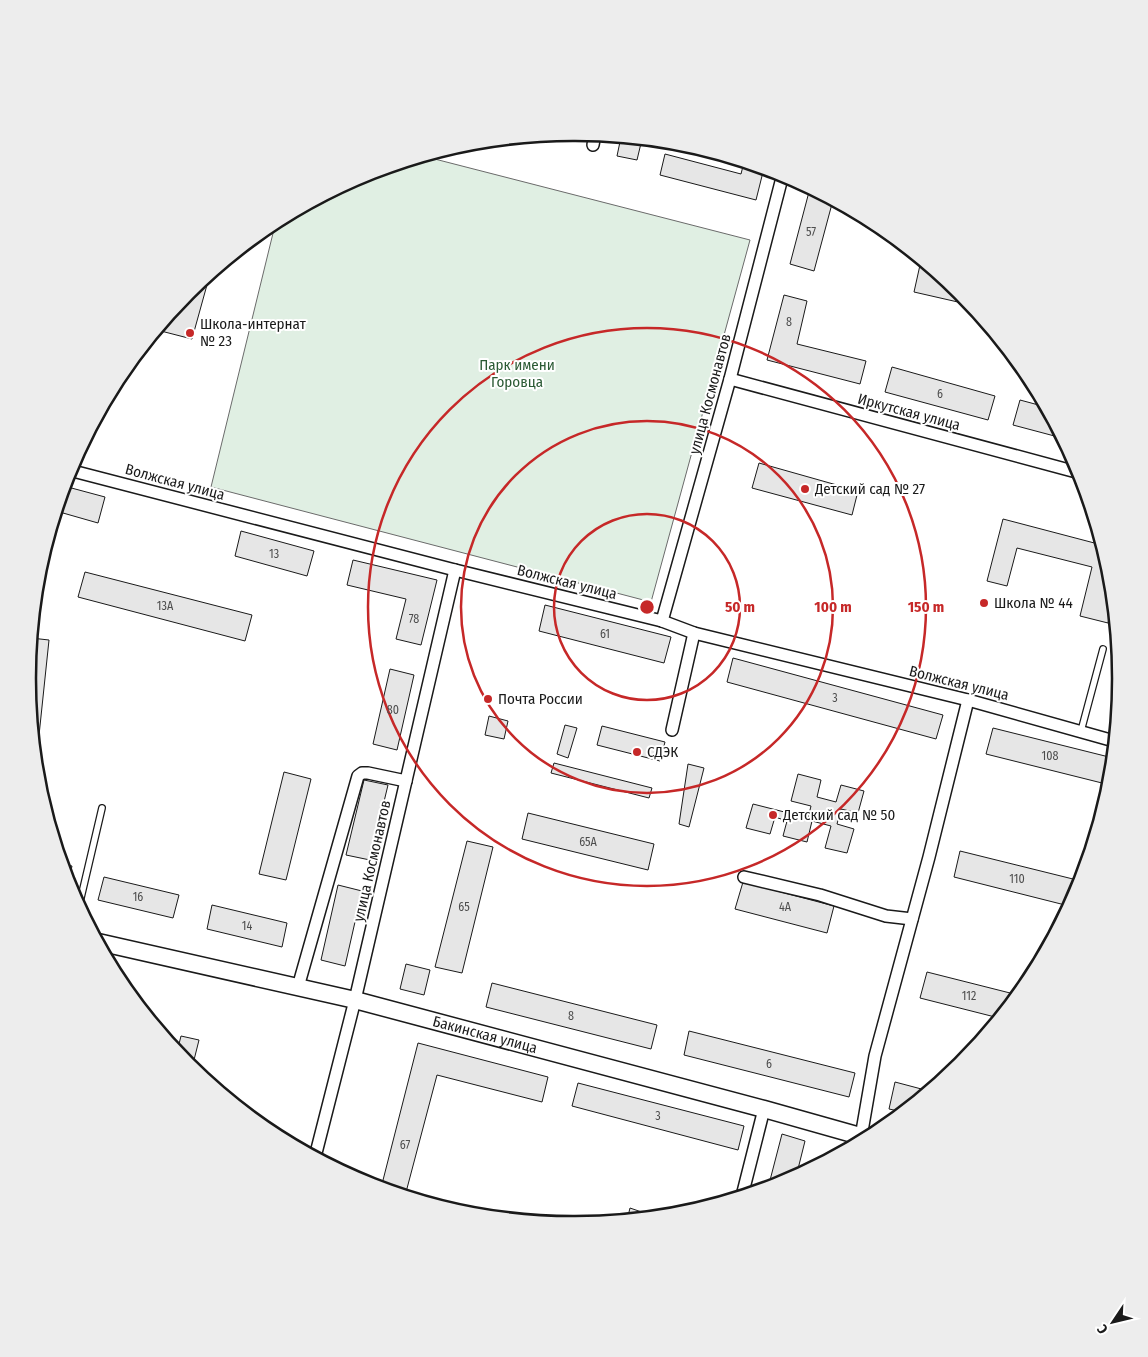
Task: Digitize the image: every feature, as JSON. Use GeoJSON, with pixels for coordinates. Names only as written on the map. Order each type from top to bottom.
{"type":"FeatureCollection","features":[{"type":"Feature","properties":{"kind":"street","name":"улица Космонавтов"},"geometry":{"type":"LineString","coordinates":[[662,621],[730,379],[781,182]]}},
{"type":"Feature","properties":{"kind":"street","name":"Иркутская улица"},"geometry":{"type":"LineString","coordinates":[[730,379],[1070,470]]}},
{"type":"Feature","properties":{"kind":"street","name":"Волжская улица"},"geometry":{"type":"LineString","coordinates":[[77,472],[455,570],[662,621],[694,633],[968,700],[1108,739]]}},
{"type":"Feature","properties":{"kind":"street","name":"улица Космонавтов"},"geometry":{"type":"LineString","coordinates":[[318,1151],[355,1000],[455,570]]}},
{"type":"Feature","properties":{"kind":"street"},"geometry":{"type":"LineString","coordinates":[[672,730],[694,633]]}},
{"type":"Feature","properties":{"kind":"street"},"geometry":{"type":"LineString","coordinates":[[865,1131],[875,1056],[929,857],[968,700]]}},
{"type":"Feature","properties":{"kind":"street"},"geometry":{"type":"LineString","coordinates":[[298,987],[358,776],[368,772],[406,781]]}},
{"type":"Feature","properties":{"kind":"street"},"geometry":{"type":"LineString","coordinates":[[744,878],[820,895],[886,916],[912,919]]}},
{"type":"Feature","properties":{"kind":"street","name":"Бакинская улица"},"geometry":{"type":"LineString","coordinates":[[106,944],[355,1000],[764,1109],[857,1136]]}},
{"type":"Feature","properties":{"kind":"street"},"geometry":{"type":"LineString","coordinates":[[744,1189],[764,1109]]}},
{"type":"Feature","properties":{"kind":"lane"},"geometry":{"type":"LineString","coordinates":[[1081,732],[1104,649]]}},
{"type":"Feature","properties":{"kind":"lane"},"geometry":{"type":"LineString","coordinates":[[82,894],[102,808]]}},
{"type":"Feature","properties":{"kind":"green space","name":"Парк имени Горовца"},"geometry":{"type":"Polygon","coordinates":[[[435,159],[750,240],[651,602],[211,487],[273,232],[336,196],[401,169],[435,159]]]}},
{"type":"Feature","properties":{"kind":"building"},"geometry":{"type":"Polygon","coordinates":[[[620,143],[641,145],[637,160],[617,156],[620,143]]]}},
{"type":"Feature","properties":{"kind":"building"},"geometry":{"type":"Polygon","coordinates":[[[665,154],[741,174],[743,168],[762,175],[756,200],[660,175],[665,154]]]}},
{"type":"Feature","properties":{"kind":"building"},"geometry":{"type":"Polygon","coordinates":[[[808,194],[831,207],[814,271],[790,264],[808,194]]]}},
{"type":"Feature","properties":{"kind":"building"},"geometry":{"type":"Polygon","coordinates":[[[920,267],[958,302],[914,292],[920,267]]]}},
{"type":"Feature","properties":{"kind":"building"},"geometry":{"type":"Polygon","coordinates":[[[207,286],[192,339],[163,332],[207,286]]]}},
{"type":"Feature","properties":{"kind":"building"},"geometry":{"type":"Polygon","coordinates":[[[784,295],[807,301],[797,344],[866,361],[860,384],[767,360],[784,295]]]}},
{"type":"Feature","properties":{"kind":"building"},"geometry":{"type":"Polygon","coordinates":[[[892,367],[995,396],[988,420],[885,392],[892,367]]]}},
{"type":"Feature","properties":{"kind":"building"},"geometry":{"type":"Polygon","coordinates":[[[1020,400],[1036,404],[1053,436],[1013,425],[1020,400]]]}},
{"type":"Feature","properties":{"kind":"building","name":"Детский сад № 27"},"geometry":{"type":"Polygon","coordinates":[[[759,463],[858,491],[852,515],[752,488],[759,463]]]}},
{"type":"Feature","properties":{"kind":"building"},"geometry":{"type":"Polygon","coordinates":[[[72,488],[105,497],[98,523],[63,513],[72,488]]]}},
{"type":"Feature","properties":{"kind":"building"},"geometry":{"type":"Polygon","coordinates":[[[1003,519],[1094,543],[1107,608],[1108,623],[1080,616],[1092,567],[1017,548],[1007,586],[987,581],[1003,519]]]}},
{"type":"Feature","properties":{"kind":"building"},"geometry":{"type":"Polygon","coordinates":[[[241,531],[314,551],[307,576],[235,556],[241,531]]]}},
{"type":"Feature","properties":{"kind":"building"},"geometry":{"type":"Polygon","coordinates":[[[353,560],[437,580],[421,645],[396,639],[406,599],[347,585],[353,560]]]}},
{"type":"Feature","properties":{"kind":"building"},"geometry":{"type":"Polygon","coordinates":[[[85,572],[252,615],[245,641],[78,597],[85,572]]]}},
{"type":"Feature","properties":{"kind":"building"},"geometry":{"type":"Polygon","coordinates":[[[545,605],[671,637],[664,663],[539,631],[545,605]]]}},
{"type":"Feature","properties":{"kind":"building"},"geometry":{"type":"Polygon","coordinates":[[[37,639],[49,640],[39,733],[36,678],[37,643],[37,639]]]}},
{"type":"Feature","properties":{"kind":"building"},"geometry":{"type":"Polygon","coordinates":[[[733,658],[943,715],[936,739],[727,682],[733,658]]]}},
{"type":"Feature","properties":{"kind":"building"},"geometry":{"type":"Polygon","coordinates":[[[390,669],[414,675],[397,750],[373,744],[390,669]]]}},
{"type":"Feature","properties":{"kind":"building"},"geometry":{"type":"Polygon","coordinates":[[[489,716],[508,721],[504,739],[485,735],[489,716]]]}},
{"type":"Feature","properties":{"kind":"building"},"geometry":{"type":"Polygon","coordinates":[[[565,725],[577,728],[568,758],[557,754],[565,725]]]}},
{"type":"Feature","properties":{"kind":"building"},"geometry":{"type":"Polygon","coordinates":[[[602,726],[665,742],[660,761],[597,745],[602,726]]]}},
{"type":"Feature","properties":{"kind":"building"},"geometry":{"type":"Polygon","coordinates":[[[993,728],[1106,756],[1101,783],[986,754],[993,728]]]}},
{"type":"Feature","properties":{"kind":"building"},"geometry":{"type":"Polygon","coordinates":[[[554,763],[652,788],[649,798],[551,773],[554,763]]]}},
{"type":"Feature","properties":{"kind":"building"},"geometry":{"type":"Polygon","coordinates":[[[688,764],[704,768],[689,827],[679,824],[688,764]]]}},
{"type":"Feature","properties":{"kind":"building"},"geometry":{"type":"Polygon","coordinates":[[[284,772],[311,779],[286,880],[259,874],[284,772]]]}},
{"type":"Feature","properties":{"kind":"building","name":"Детский сад № 50"},"geometry":{"type":"Polygon","coordinates":[[[798,774],[821,780],[817,797],[836,802],[841,785],[864,791],[858,813],[841,809],[837,824],[854,829],[847,853],[825,848],[831,826],[812,821],[807,842],[783,836],[787,821],[775,817],[770,834],[746,828],[753,804],[808,818],[811,806],[791,801],[798,774]]]}},
{"type":"Feature","properties":{"kind":"building"},"geometry":{"type":"Polygon","coordinates":[[[364,780],[388,785],[370,860],[346,855],[364,780]]]}},
{"type":"Feature","properties":{"kind":"building"},"geometry":{"type":"Polygon","coordinates":[[[528,813],[654,844],[648,870],[522,839],[528,813]]]}},
{"type":"Feature","properties":{"kind":"building"},"geometry":{"type":"Polygon","coordinates":[[[467,841],[493,847],[462,973],[435,967],[467,841]]]}},
{"type":"Feature","properties":{"kind":"building"},"geometry":{"type":"Polygon","coordinates":[[[960,851],[1073,879],[1062,904],[954,877],[960,851]]]}},
{"type":"Feature","properties":{"kind":"building"},"geometry":{"type":"Polygon","coordinates":[[[104,877],[179,895],[173,918],[98,900],[104,877]]]}},
{"type":"Feature","properties":{"kind":"building"},"geometry":{"type":"Polygon","coordinates":[[[743,882],[834,906],[827,933],[735,909],[743,882]]]}},
{"type":"Feature","properties":{"kind":"building"},"geometry":{"type":"Polygon","coordinates":[[[338,885],[362,891],[345,966],[321,960],[338,885]]]}},
{"type":"Feature","properties":{"kind":"building"},"geometry":{"type":"Polygon","coordinates":[[[212,905],[287,923],[282,947],[207,929],[212,905]]]}},
{"type":"Feature","properties":{"kind":"building"},"geometry":{"type":"Polygon","coordinates":[[[406,964],[430,970],[424,995],[400,989],[406,964]]]}},
{"type":"Feature","properties":{"kind":"building"},"geometry":{"type":"Polygon","coordinates":[[[927,972],[1010,993],[992,1016],[920,998],[927,972]]]}},
{"type":"Feature","properties":{"kind":"building"},"geometry":{"type":"Polygon","coordinates":[[[492,983],[657,1025],[651,1049],[486,1007],[492,983]]]}},
{"type":"Feature","properties":{"kind":"building"},"geometry":{"type":"Polygon","coordinates":[[[689,1031],[855,1073],[849,1097],[684,1055],[689,1031]]]}},
{"type":"Feature","properties":{"kind":"building"},"geometry":{"type":"Polygon","coordinates":[[[181,1036],[199,1040],[194,1059],[194,1059],[179,1043],[181,1036]]]}},
{"type":"Feature","properties":{"kind":"building"},"geometry":{"type":"Polygon","coordinates":[[[418,1043],[548,1077],[542,1102],[437,1075],[407,1190],[383,1181],[418,1043]]]}},
{"type":"Feature","properties":{"kind":"building"},"geometry":{"type":"Polygon","coordinates":[[[895,1082],[921,1089],[894,1110],[889,1109],[895,1082]]]}},
{"type":"Feature","properties":{"kind":"building"},"geometry":{"type":"Polygon","coordinates":[[[578,1083],[744,1126],[738,1150],[572,1106],[578,1083]]]}},
{"type":"Feature","properties":{"kind":"building"},"geometry":{"type":"Polygon","coordinates":[[[782,1134],[805,1141],[799,1167],[770,1179],[782,1134]]]}},
{"type":"Feature","properties":{"kind":"building"},"geometry":{"type":"Polygon","coordinates":[[[630,1208],[642,1212],[629,1213],[630,1208]]]}},
{"type":"Feature","properties":{"kind":"place","name":"Школа-интернат № 23"},"geometry":{"type":"Point","coordinates":[190,333]}},
{"type":"Feature","properties":{"kind":"place","name":"Детский сад № 27"},"geometry":{"type":"Point","coordinates":[805,489]}},
{"type":"Feature","properties":{"kind":"place","name":"Школа № 44"},"geometry":{"type":"Point","coordinates":[984,603]}},
{"type":"Feature","properties":{"kind":"place","name":"Почта России"},"geometry":{"type":"Point","coordinates":[488,699]}},
{"type":"Feature","properties":{"kind":"place","name":"СДЭК"},"geometry":{"type":"Point","coordinates":[637,752]}},
{"type":"Feature","properties":{"kind":"place","name":"Детский сад № 50"},"geometry":{"type":"Point","coordinates":[773,815]}}]}
